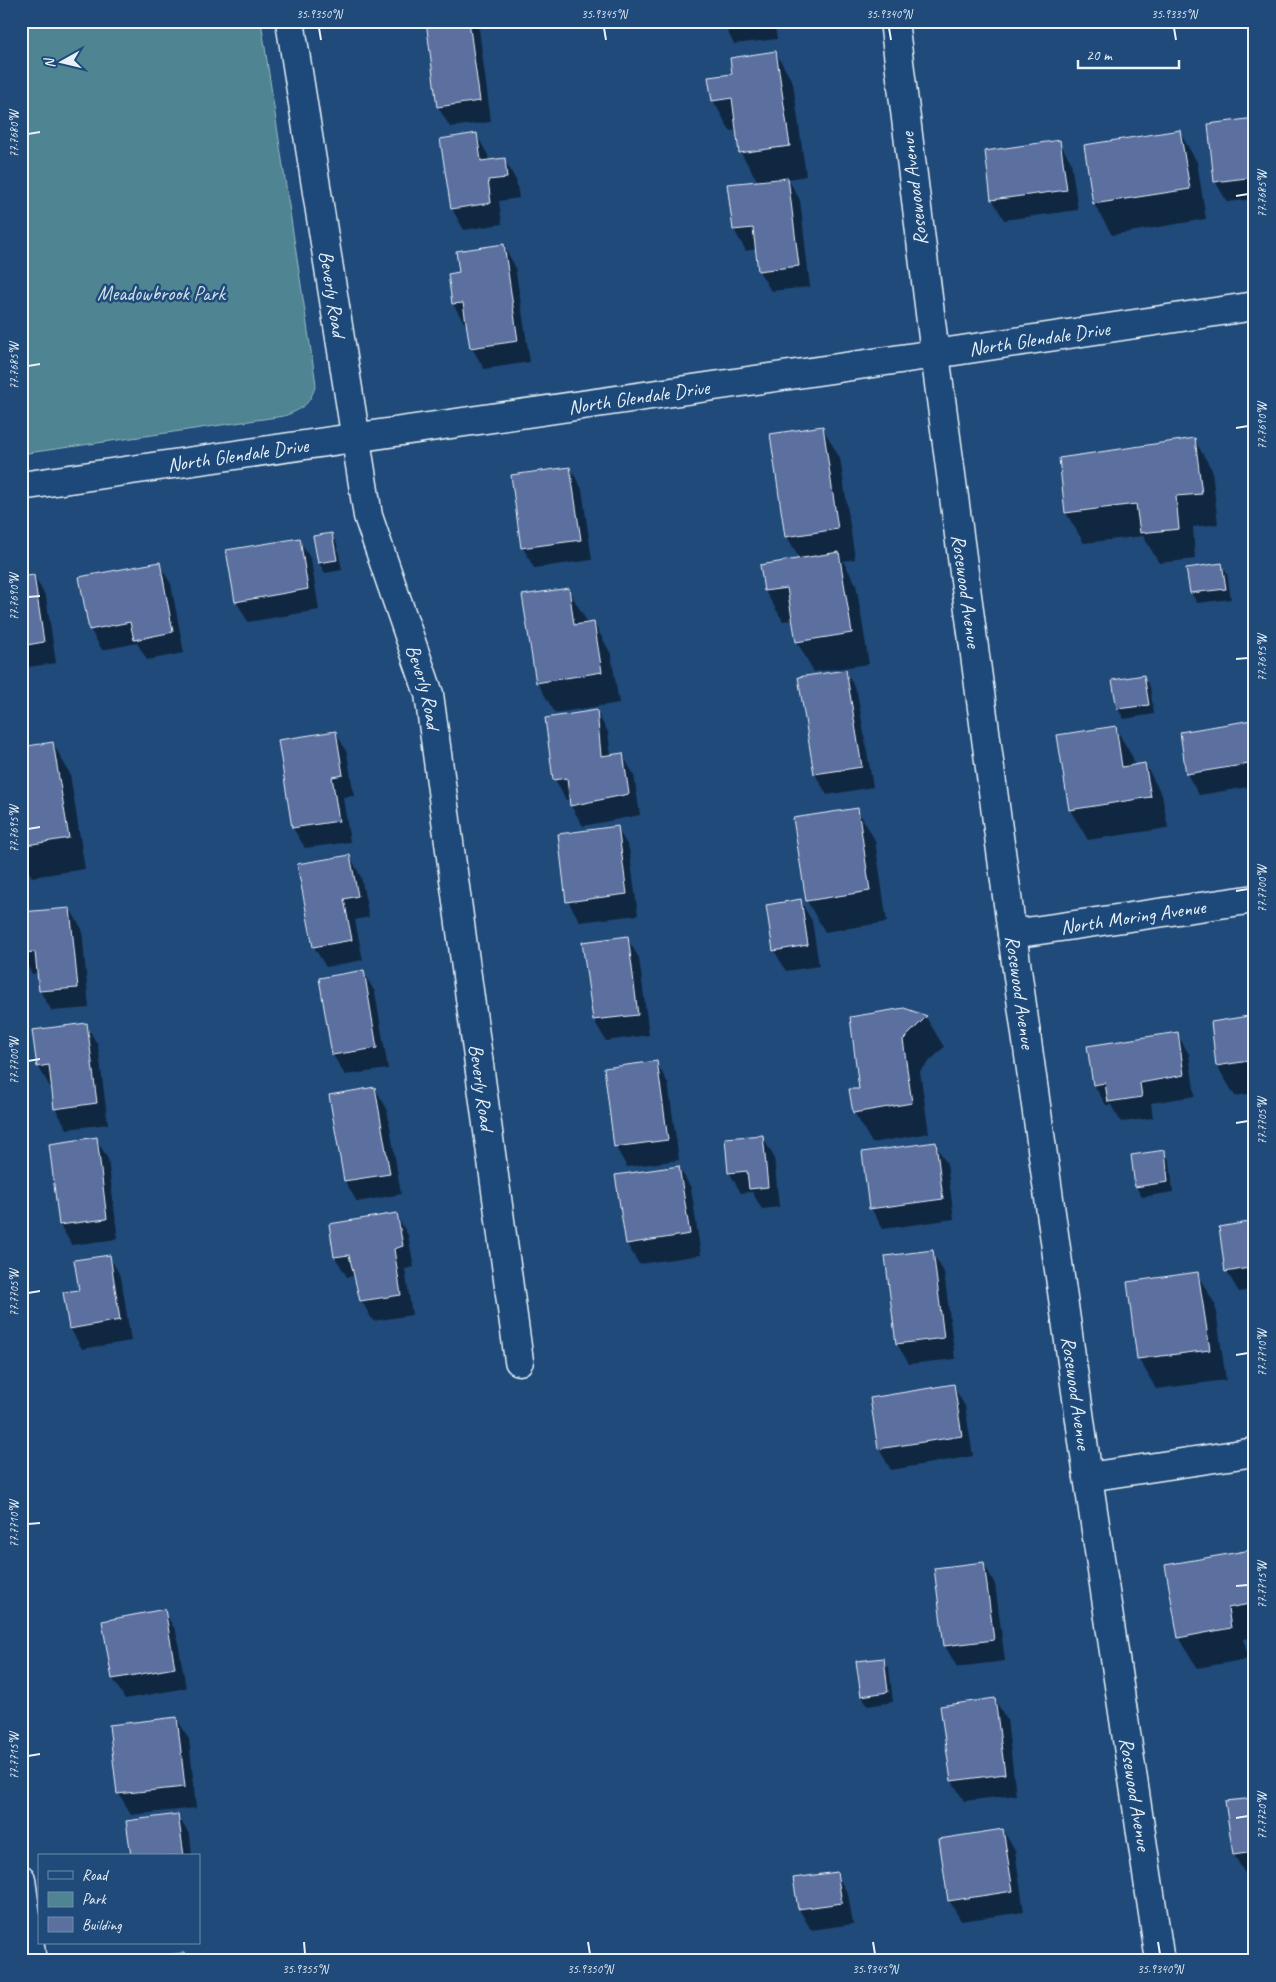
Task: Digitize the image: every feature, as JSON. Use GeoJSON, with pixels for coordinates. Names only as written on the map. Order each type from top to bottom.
{"type":"FeatureCollection","features":[{"type":"Feature","properties":{"kind":"street","name":"Beverly Road"},"geometry":{"type":"LineString","coordinates":[[290,21],[368,516],[428,694],[519,1361]]}},
{"type":"Feature","properties":{"kind":"street","name":"Rosewood Avenue"},"geometry":{"type":"LineString","coordinates":[[894,21],[935,354],[1012,934],[1088,1477],[1160,1961]]}},
{"type":"Feature","properties":{"kind":"street","name":"North Glendale Drive"},"geometry":{"type":"LineString","coordinates":[[21,486],[1255,306]]}},
{"type":"Feature","properties":{"kind":"street","name":"North Moring Avenue"},"geometry":{"type":"LineString","coordinates":[[1012,934],[1255,899]]}},
{"type":"Feature","properties":{"kind":"street"},"geometry":{"type":"LineString","coordinates":[[1088,1477],[1255,1452]]}},
{"type":"Feature","properties":{"kind":"street"},"geometry":{"type":"LineString","coordinates":[[21,1879],[32,1961]]}},
{"type":"Feature","properties":{"kind":"green space","name":"Meadowbrook Park"},"geometry":{"type":"Polygon","coordinates":[[[21,21],[261,21],[316,384],[308,401],[301,408],[284,416],[21,454],[21,21]]]}},
{"type":"Feature","properties":{"kind":"building"},"geometry":{"type":"Polygon","coordinates":[[[426,21],[469,21],[480,101],[437,107],[426,21]]]}},
{"type":"Feature","properties":{"kind":"building"},"geometry":{"type":"Polygon","coordinates":[[[776,51],[790,146],[739,153],[732,98],[712,101],[708,77],[732,74],[730,58],[776,51]]]}},
{"type":"Feature","properties":{"kind":"building"},"geometry":{"type":"Polygon","coordinates":[[[1255,118],[1255,177],[1214,182],[1208,124],[1255,118]]]}},
{"type":"Feature","properties":{"kind":"building"},"geometry":{"type":"Polygon","coordinates":[[[1180,130],[1190,189],[1093,204],[1084,145],[1180,130]]]}},
{"type":"Feature","properties":{"kind":"building"},"geometry":{"type":"Polygon","coordinates":[[[477,133],[481,161],[505,158],[507,178],[488,180],[491,203],[451,209],[440,139],[477,133]]]}},
{"type":"Feature","properties":{"kind":"building"},"geometry":{"type":"Polygon","coordinates":[[[1060,140],[1067,190],[991,200],[985,151],[1060,140]]]}},
{"type":"Feature","properties":{"kind":"building"},"geometry":{"type":"Polygon","coordinates":[[[788,178],[799,266],[758,271],[753,228],[733,230],[727,184],[788,178]]]}},
{"type":"Feature","properties":{"kind":"building"},"geometry":{"type":"Polygon","coordinates":[[[504,244],[518,341],[470,348],[463,303],[452,304],[448,274],[459,272],[456,251],[504,244]]]}},
{"type":"Feature","properties":{"kind":"building"},"geometry":{"type":"Polygon","coordinates":[[[823,426],[838,529],[785,537],[770,434],[823,426]]]}},
{"type":"Feature","properties":{"kind":"building"},"geometry":{"type":"Polygon","coordinates":[[[1195,438],[1202,494],[1176,496],[1179,529],[1140,533],[1136,504],[1065,513],[1059,458],[1195,438]]]}},
{"type":"Feature","properties":{"kind":"building"},"geometry":{"type":"Polygon","coordinates":[[[570,467],[581,540],[521,548],[511,475],[570,467]]]}},
{"type":"Feature","properties":{"kind":"building"},"geometry":{"type":"Polygon","coordinates":[[[332,533],[337,560],[318,563],[313,536],[332,533]]]}},
{"type":"Feature","properties":{"kind":"building"},"geometry":{"type":"Polygon","coordinates":[[[300,538],[308,589],[235,602],[226,550],[300,538]]]}},
{"type":"Feature","properties":{"kind":"building"},"geometry":{"type":"Polygon","coordinates":[[[839,552],[852,633],[796,642],[787,588],[764,591],[760,565],[839,552]]]}},
{"type":"Feature","properties":{"kind":"building"},"geometry":{"type":"Polygon","coordinates":[[[160,562],[173,632],[134,640],[130,622],[89,630],[79,577],[160,562]]]}},
{"type":"Feature","properties":{"kind":"building"},"geometry":{"type":"Polygon","coordinates":[[[1222,563],[1226,589],[1190,593],[1186,568],[1222,563]]]}},
{"type":"Feature","properties":{"kind":"building"},"geometry":{"type":"Polygon","coordinates":[[[34,575],[44,642],[21,646],[21,577],[34,575]]]}},
{"type":"Feature","properties":{"kind":"building"},"geometry":{"type":"Polygon","coordinates":[[[569,588],[574,625],[594,622],[602,672],[536,683],[522,595],[569,588]]]}},
{"type":"Feature","properties":{"kind":"building"},"geometry":{"type":"Polygon","coordinates":[[[846,670],[862,767],[814,774],[798,677],[846,670]]]}},
{"type":"Feature","properties":{"kind":"building"},"geometry":{"type":"Polygon","coordinates":[[[1144,675],[1149,705],[1117,709],[1112,680],[1144,675]]]}},
{"type":"Feature","properties":{"kind":"building"},"geometry":{"type":"Polygon","coordinates":[[[597,710],[601,756],[623,753],[629,794],[570,806],[567,778],[553,780],[545,718],[597,710]]]}},
{"type":"Feature","properties":{"kind":"building"},"geometry":{"type":"Polygon","coordinates":[[[1252,720],[1255,739],[1255,763],[1186,774],[1180,732],[1252,720]]]}},
{"type":"Feature","properties":{"kind":"building"},"geometry":{"type":"Polygon","coordinates":[[[1116,726],[1122,767],[1145,763],[1151,797],[1069,810],[1057,735],[1116,726]]]}},
{"type":"Feature","properties":{"kind":"building"},"geometry":{"type":"Polygon","coordinates":[[[336,731],[343,775],[332,777],[339,821],[292,828],[278,740],[336,731]]]}},
{"type":"Feature","properties":{"kind":"building"},"geometry":{"type":"Polygon","coordinates":[[[53,742],[69,838],[21,846],[21,747],[53,742]]]}},
{"type":"Feature","properties":{"kind":"building"},"geometry":{"type":"Polygon","coordinates":[[[858,808],[870,891],[806,901],[793,818],[858,808]]]}},
{"type":"Feature","properties":{"kind":"building"},"geometry":{"type":"Polygon","coordinates":[[[618,826],[627,894],[566,902],[558,834],[618,826]]]}},
{"type":"Feature","properties":{"kind":"building"},"geometry":{"type":"Polygon","coordinates":[[[350,855],[358,896],[344,899],[352,940],[313,947],[297,864],[350,855]]]}},
{"type":"Feature","properties":{"kind":"building"},"geometry":{"type":"Polygon","coordinates":[[[801,899],[808,945],[773,951],[766,905],[801,899]]]}},
{"type":"Feature","properties":{"kind":"building"},"geometry":{"type":"Polygon","coordinates":[[[70,908],[78,988],[39,991],[35,952],[21,953],[21,912],[70,908]]]}},
{"type":"Feature","properties":{"kind":"building"},"geometry":{"type":"Polygon","coordinates":[[[628,936],[638,1015],[593,1020],[582,942],[628,936]]]}},
{"type":"Feature","properties":{"kind":"building"},"geometry":{"type":"Polygon","coordinates":[[[364,970],[377,1048],[332,1055],[319,978],[364,970]]]}},
{"type":"Feature","properties":{"kind":"building"},"geometry":{"type":"Polygon","coordinates":[[[904,1008],[927,1016],[903,1040],[912,1103],[853,1113],[849,1089],[859,1089],[850,1017],[904,1008]]]}},
{"type":"Feature","properties":{"kind":"building"},"geometry":{"type":"Polygon","coordinates":[[[1255,1015],[1255,1060],[1216,1066],[1211,1022],[1255,1015]]]}},
{"type":"Feature","properties":{"kind":"building"},"geometry":{"type":"Polygon","coordinates":[[[87,1023],[97,1103],[54,1109],[49,1065],[37,1067],[32,1030],[87,1023]]]}},
{"type":"Feature","properties":{"kind":"building"},"geometry":{"type":"Polygon","coordinates":[[[1178,1032],[1184,1075],[1140,1083],[1142,1097],[1108,1102],[1105,1083],[1093,1085],[1087,1046],[1178,1032]]]}},
{"type":"Feature","properties":{"kind":"building"},"geometry":{"type":"Polygon","coordinates":[[[657,1061],[668,1140],[614,1147],[604,1068],[657,1061]]]}},
{"type":"Feature","properties":{"kind":"building"},"geometry":{"type":"Polygon","coordinates":[[[375,1087],[390,1174],[344,1181],[329,1095],[375,1087]]]}},
{"type":"Feature","properties":{"kind":"building"},"geometry":{"type":"Polygon","coordinates":[[[763,1135],[768,1187],[749,1189],[747,1171],[728,1173],[725,1138],[763,1135]]]}},
{"type":"Feature","properties":{"kind":"building"},"geometry":{"type":"Polygon","coordinates":[[[97,1137],[107,1219],[59,1225],[49,1144],[97,1137]]]}},
{"type":"Feature","properties":{"kind":"building"},"geometry":{"type":"Polygon","coordinates":[[[936,1142],[943,1199],[869,1209],[862,1152],[936,1142]]]}},
{"type":"Feature","properties":{"kind":"building"},"geometry":{"type":"Polygon","coordinates":[[[1165,1150],[1168,1182],[1135,1187],[1131,1155],[1165,1150]]]}},
{"type":"Feature","properties":{"kind":"building"},"geometry":{"type":"Polygon","coordinates":[[[679,1166],[690,1234],[626,1244],[615,1175],[679,1166]]]}},
{"type":"Feature","properties":{"kind":"building"},"geometry":{"type":"Polygon","coordinates":[[[397,1213],[403,1246],[394,1249],[401,1295],[360,1301],[349,1255],[334,1257],[329,1224],[397,1213]]]}},
{"type":"Feature","properties":{"kind":"building"},"geometry":{"type":"Polygon","coordinates":[[[1255,1221],[1255,1267],[1225,1272],[1219,1227],[1255,1221]]]}},
{"type":"Feature","properties":{"kind":"building"},"geometry":{"type":"Polygon","coordinates":[[[933,1250],[944,1338],[896,1344],[885,1256],[933,1250]]]}},
{"type":"Feature","properties":{"kind":"building"},"geometry":{"type":"Polygon","coordinates":[[[110,1255],[120,1320],[69,1329],[63,1292],[79,1290],[74,1260],[110,1255]]]}},
{"type":"Feature","properties":{"kind":"building"},"geometry":{"type":"Polygon","coordinates":[[[1198,1272],[1210,1350],[1137,1359],[1127,1282],[1198,1272]]]}},
{"type":"Feature","properties":{"kind":"building"},"geometry":{"type":"Polygon","coordinates":[[[954,1384],[962,1436],[878,1449],[870,1398],[954,1384]]]}},
{"type":"Feature","properties":{"kind":"building"},"geometry":{"type":"Polygon","coordinates":[[[1251,1550],[1255,1569],[1255,1603],[1228,1608],[1231,1628],[1178,1638],[1165,1565],[1251,1550]]]}},
{"type":"Feature","properties":{"kind":"building"},"geometry":{"type":"Polygon","coordinates":[[[984,1562],[994,1640],[944,1646],[934,1568],[984,1562]]]}},
{"type":"Feature","properties":{"kind":"building"},"geometry":{"type":"Polygon","coordinates":[[[165,1609],[175,1668],[112,1679],[102,1621],[165,1609]]]}},
{"type":"Feature","properties":{"kind":"building"},"geometry":{"type":"Polygon","coordinates":[[[884,1658],[888,1692],[861,1696],[856,1661],[884,1658]]]}},
{"type":"Feature","properties":{"kind":"building"},"geometry":{"type":"Polygon","coordinates":[[[995,1698],[1005,1774],[951,1781],[940,1706],[995,1698]]]}},
{"type":"Feature","properties":{"kind":"building"},"geometry":{"type":"Polygon","coordinates":[[[177,1717],[185,1787],[117,1794],[109,1725],[177,1717]]]}},
{"type":"Feature","properties":{"kind":"building"},"geometry":{"type":"Polygon","coordinates":[[[1255,1798],[1255,1852],[1233,1855],[1225,1801],[1255,1798]]]}},
{"type":"Feature","properties":{"kind":"building"},"geometry":{"type":"Polygon","coordinates":[[[178,1814],[184,1854],[131,1854],[126,1821],[178,1814]]]}},
{"type":"Feature","properties":{"kind":"building"},"geometry":{"type":"Polygon","coordinates":[[[1003,1829],[1013,1891],[948,1901],[939,1839],[1003,1829]]]}},
{"type":"Feature","properties":{"kind":"building"},"geometry":{"type":"Polygon","coordinates":[[[837,1872],[842,1903],[798,1909],[793,1878],[837,1872]]]}},
{"type":"Feature","properties":{"kind":"building"},"geometry":{"type":"Polygon","coordinates":[[[184,1953],[185,1961],[139,1961],[139,1958],[184,1953]]]}}]}
